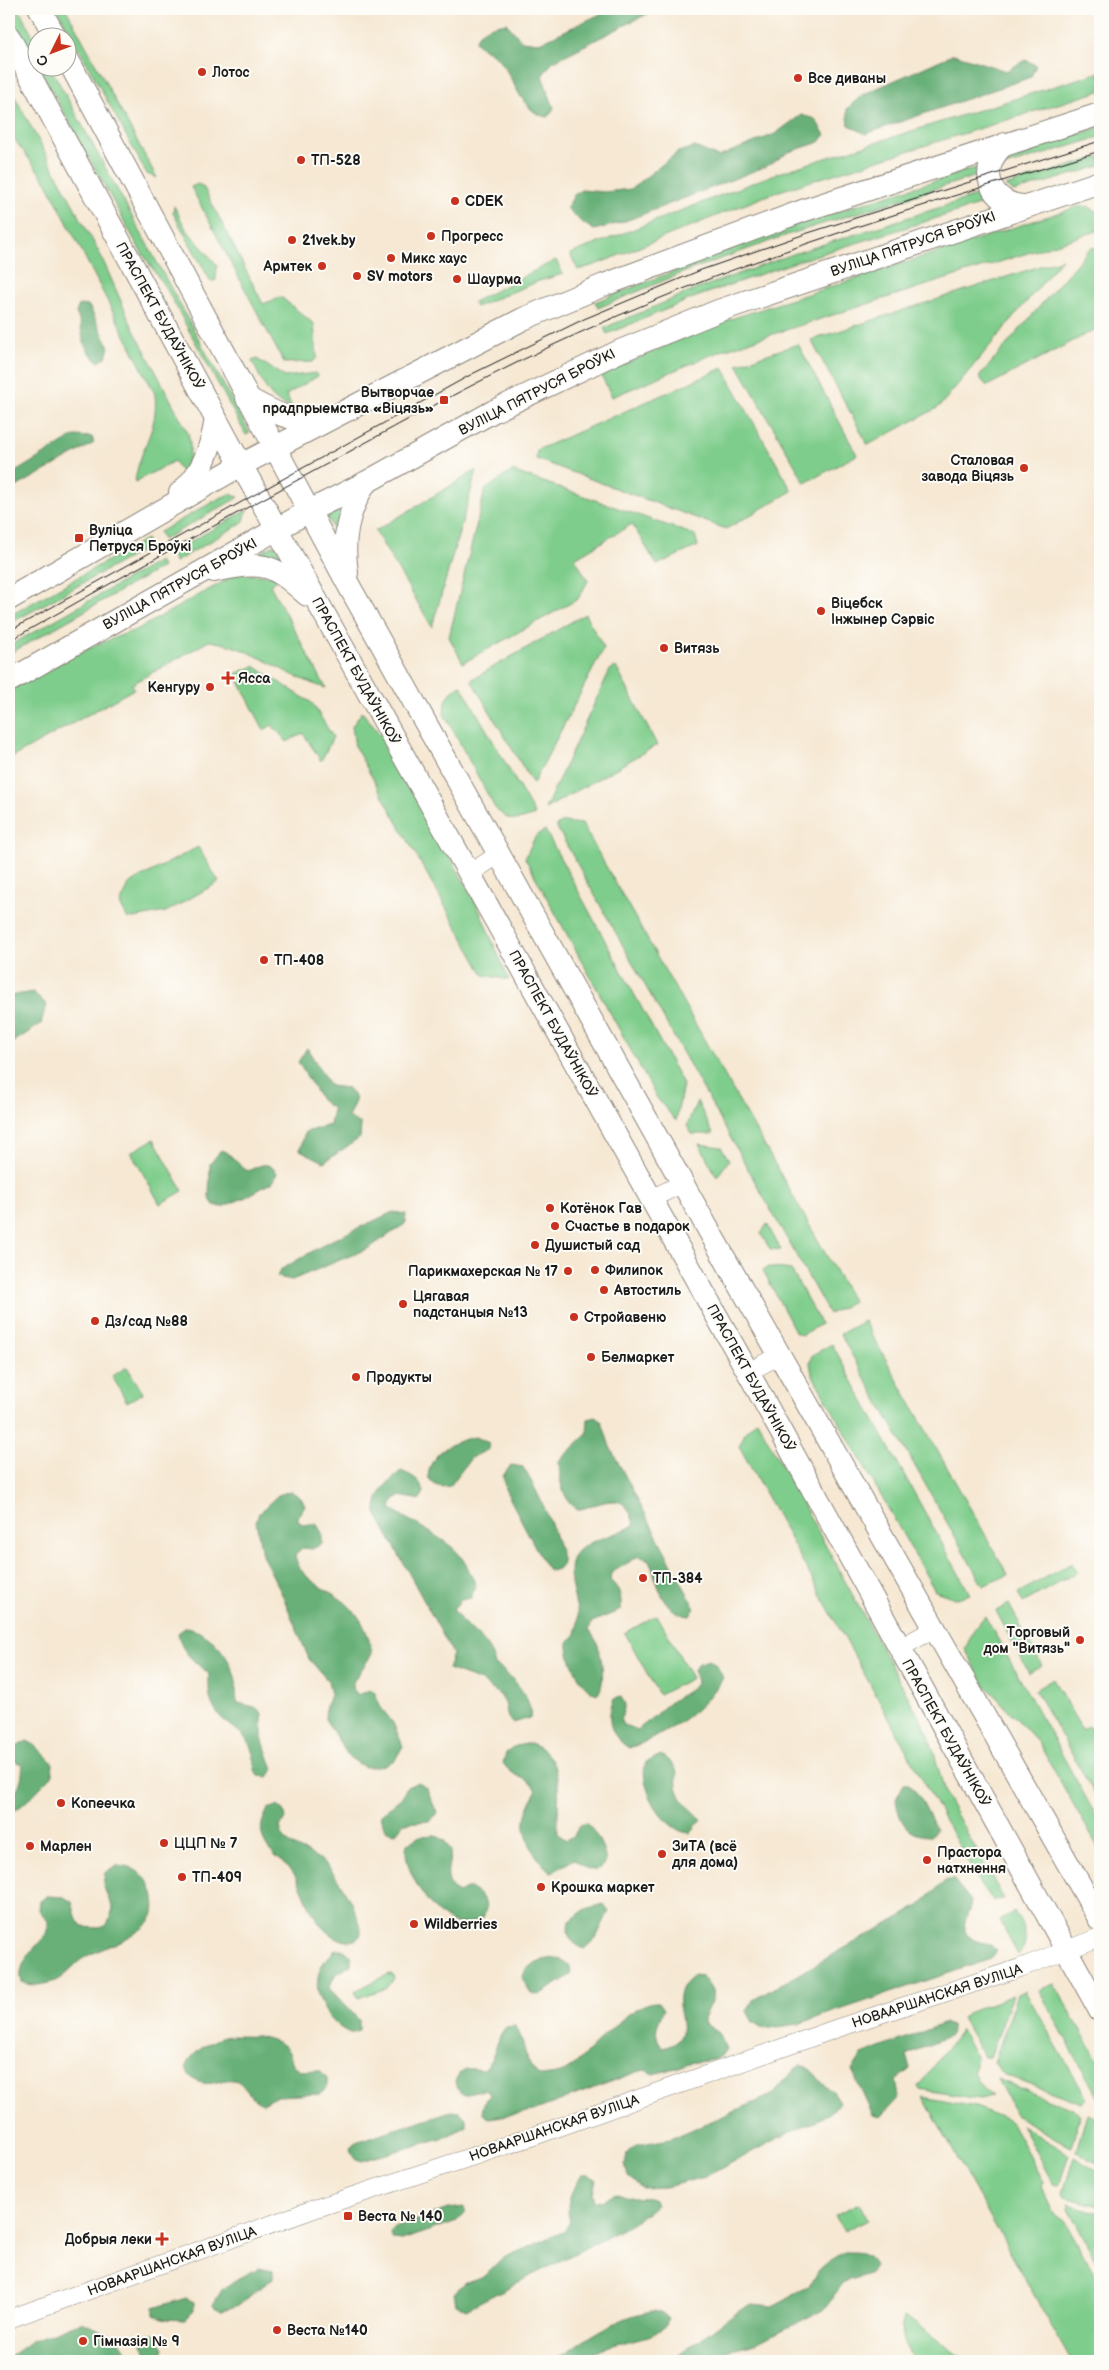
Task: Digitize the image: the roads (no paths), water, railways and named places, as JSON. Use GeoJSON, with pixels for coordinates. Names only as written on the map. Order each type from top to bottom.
{"type":"FeatureCollection","features":[{"type":"Feature","properties":{"kind":"main road"},"geometry":{"type":"LineString","coordinates":[[40,9],[50,28]]}},
{"type":"Feature","properties":{"kind":"main road","name":"ПРАСПЕКТ БУДАЎНІКОЎ"},"geometry":{"type":"LineString","coordinates":[[9,37],[320,608],[748,1372],[1100,2011]]}},
{"type":"Feature","properties":{"kind":"main road"},"geometry":{"type":"LineString","coordinates":[[78,78],[348,584],[934,1629],[1100,1920]]}},
{"type":"Feature","properties":{"kind":"main road"},"geometry":{"type":"LineString","coordinates":[[9,599],[241,465],[523,319],[604,284],[805,210],[1100,114]]}},
{"type":"Feature","properties":{"kind":"main road"},"geometry":{"type":"LineString","coordinates":[[1005,144],[993,156],[990,164],[992,189],[1003,200],[1018,206],[1026,206]]}},
{"type":"Feature","properties":{"kind":"main road","name":"ВУЛІЦА ПЯТРУСЯ БРОЎКІ"},"geometry":{"type":"LineString","coordinates":[[9,681],[309,511],[494,412],[620,351],[718,311],[1100,182]]}},
{"type":"Feature","properties":{"kind":"main road"},"geometry":{"type":"LineString","coordinates":[[247,398],[279,416],[294,420],[322,423]]}},
{"type":"Feature","properties":{"kind":"main road"},"geometry":{"type":"LineString","coordinates":[[159,512],[194,481],[205,461],[216,419]]}},
{"type":"Feature","properties":{"kind":"main road"},"geometry":{"type":"LineString","coordinates":[[348,584],[343,548],[354,501],[364,483]]}},
{"type":"Feature","properties":{"kind":"main road"},"geometry":{"type":"LineString","coordinates":[[198,574],[237,566],[265,566],[284,574],[320,608]]}},
{"type":"Feature","properties":{"kind":"street"},"geometry":{"type":"LineString","coordinates":[[469,874],[500,854]]}},
{"type":"Feature","properties":{"kind":"street"},"geometry":{"type":"LineString","coordinates":[[651,1199],[683,1182]]}},
{"type":"Feature","properties":{"kind":"street"},"geometry":{"type":"LineString","coordinates":[[748,1372],[780,1355]]}},
{"type":"Feature","properties":{"kind":"street"},"geometry":{"type":"LineString","coordinates":[[900,1648],[934,1629]]}},
{"type":"Feature","properties":{"kind":"street","name":"НОВААРШАНСКАЯ ВУЛІЦА"},"geometry":{"type":"LineString","coordinates":[[9,2320],[314,2209],[1067,1951],[1100,1937]]}},
{"type":"Feature","properties":{"kind":"tram line"},"geometry":{"type":"LineString","coordinates":[[9,631],[474,373],[584,319],[701,270],[808,233],[1100,141]]}},
{"type":"Feature","properties":{"kind":"tram line"},"geometry":{"type":"LineString","coordinates":[[9,641],[429,408],[524,359],[588,329],[650,302],[777,254],[906,211],[1100,151]]}},
{"type":"Feature","properties":{"kind":"place","name":"Лотос"},"geometry":{"type":"Point","coordinates":[202,72]}},
{"type":"Feature","properties":{"kind":"place","name":"Все диваны"},"geometry":{"type":"Point","coordinates":[798,78]}},
{"type":"Feature","properties":{"kind":"place","name":"ТП-528"},"geometry":{"type":"Point","coordinates":[301,160]}},
{"type":"Feature","properties":{"kind":"place","name":"CDEK"},"geometry":{"type":"Point","coordinates":[455,201]}},
{"type":"Feature","properties":{"kind":"place","name":"Прогресс"},"geometry":{"type":"Point","coordinates":[431,236]}},
{"type":"Feature","properties":{"kind":"place","name":"21vek.by"},"geometry":{"type":"Point","coordinates":[292,240]}},
{"type":"Feature","properties":{"kind":"place","name":"Микс хаус"},"geometry":{"type":"Point","coordinates":[391,258]}},
{"type":"Feature","properties":{"kind":"place","name":"Армтек"},"geometry":{"type":"Point","coordinates":[322,266]}},
{"type":"Feature","properties":{"kind":"place","name":"SV motors"},"geometry":{"type":"Point","coordinates":[357,276]}},
{"type":"Feature","properties":{"kind":"place","name":"Шаурма"},"geometry":{"type":"Point","coordinates":[457,279]}},
{"type":"Feature","properties":{"kind":"place","name":"Вытворчае прадпрыемства «Віцязь»"},"geometry":{"type":"Point","coordinates":[444,400]}},
{"type":"Feature","properties":{"kind":"place","name":"Сталовая завода Віцязь"},"geometry":{"type":"Point","coordinates":[1024,468]}},
{"type":"Feature","properties":{"kind":"place","name":"Вуліца Петруся Броўкі"},"geometry":{"type":"Point","coordinates":[79,538]}},
{"type":"Feature","properties":{"kind":"place","name":"Віцебск Інжынер Сэрвіс"},"geometry":{"type":"Point","coordinates":[821,611]}},
{"type":"Feature","properties":{"kind":"place","name":"Витязь"},"geometry":{"type":"Point","coordinates":[664,648]}},
{"type":"Feature","properties":{"kind":"place","name":"Ясса"},"geometry":{"type":"Point","coordinates":[228,678]}},
{"type":"Feature","properties":{"kind":"place","name":"Кенгуру"},"geometry":{"type":"Point","coordinates":[210,687]}},
{"type":"Feature","properties":{"kind":"place","name":"ТП-408"},"geometry":{"type":"Point","coordinates":[264,960]}},
{"type":"Feature","properties":{"kind":"place","name":"Котёнок Гав"},"geometry":{"type":"Point","coordinates":[550,1208]}},
{"type":"Feature","properties":{"kind":"place","name":"Счастье в подарок"},"geometry":{"type":"Point","coordinates":[555,1226]}},
{"type":"Feature","properties":{"kind":"place","name":"Душистый сад"},"geometry":{"type":"Point","coordinates":[535,1245]}},
{"type":"Feature","properties":{"kind":"place","name":"Филипок"},"geometry":{"type":"Point","coordinates":[595,1270]}},
{"type":"Feature","properties":{"kind":"place","name":"Парикмахерская № 17"},"geometry":{"type":"Point","coordinates":[568,1271]}},
{"type":"Feature","properties":{"kind":"place","name":"Автостиль"},"geometry":{"type":"Point","coordinates":[604,1290]}},
{"type":"Feature","properties":{"kind":"place","name":"Цягавая падстанцыя №13"},"geometry":{"type":"Point","coordinates":[403,1304]}},
{"type":"Feature","properties":{"kind":"place","name":"Стройавеню"},"geometry":{"type":"Point","coordinates":[574,1317]}},
{"type":"Feature","properties":{"kind":"place","name":"Дз/сад №88"},"geometry":{"type":"Point","coordinates":[95,1321]}},
{"type":"Feature","properties":{"kind":"place","name":"Белмаркет"},"geometry":{"type":"Point","coordinates":[591,1357]}},
{"type":"Feature","properties":{"kind":"place","name":"Продукты"},"geometry":{"type":"Point","coordinates":[356,1377]}},
{"type":"Feature","properties":{"kind":"place","name":"ТП-384"},"geometry":{"type":"Point","coordinates":[643,1578]}},
{"type":"Feature","properties":{"kind":"place","name":"Торговый дом \"Витязь\""},"geometry":{"type":"Point","coordinates":[1080,1640]}},
{"type":"Feature","properties":{"kind":"place","name":"Копеечка"},"geometry":{"type":"Point","coordinates":[61,1803]}},
{"type":"Feature","properties":{"kind":"place","name":"ЦЦП № 7"},"geometry":{"type":"Point","coordinates":[164,1843]}},
{"type":"Feature","properties":{"kind":"place","name":"Марлен"},"geometry":{"type":"Point","coordinates":[30,1846]}},
{"type":"Feature","properties":{"kind":"place","name":"ЗиТА (всё для дома)"},"geometry":{"type":"Point","coordinates":[662,1854]}},
{"type":"Feature","properties":{"kind":"place","name":"Прастора натхнення"},"geometry":{"type":"Point","coordinates":[927,1860]}},
{"type":"Feature","properties":{"kind":"place","name":"ТП-409"},"geometry":{"type":"Point","coordinates":[182,1877]}},
{"type":"Feature","properties":{"kind":"place","name":"Крошка маркет"},"geometry":{"type":"Point","coordinates":[541,1887]}},
{"type":"Feature","properties":{"kind":"place","name":"Wildberries"},"geometry":{"type":"Point","coordinates":[414,1924]}},
{"type":"Feature","properties":{"kind":"place","name":"Веста № 140"},"geometry":{"type":"Point","coordinates":[348,2216]}},
{"type":"Feature","properties":{"kind":"place","name":"Добрыя леки"},"geometry":{"type":"Point","coordinates":[162,2239]}},
{"type":"Feature","properties":{"kind":"place","name":"Веста №140"},"geometry":{"type":"Point","coordinates":[277,2330]}},
{"type":"Feature","properties":{"kind":"place","name":"Гімназія № 9"},"geometry":{"type":"Point","coordinates":[83,2341]}}]}
